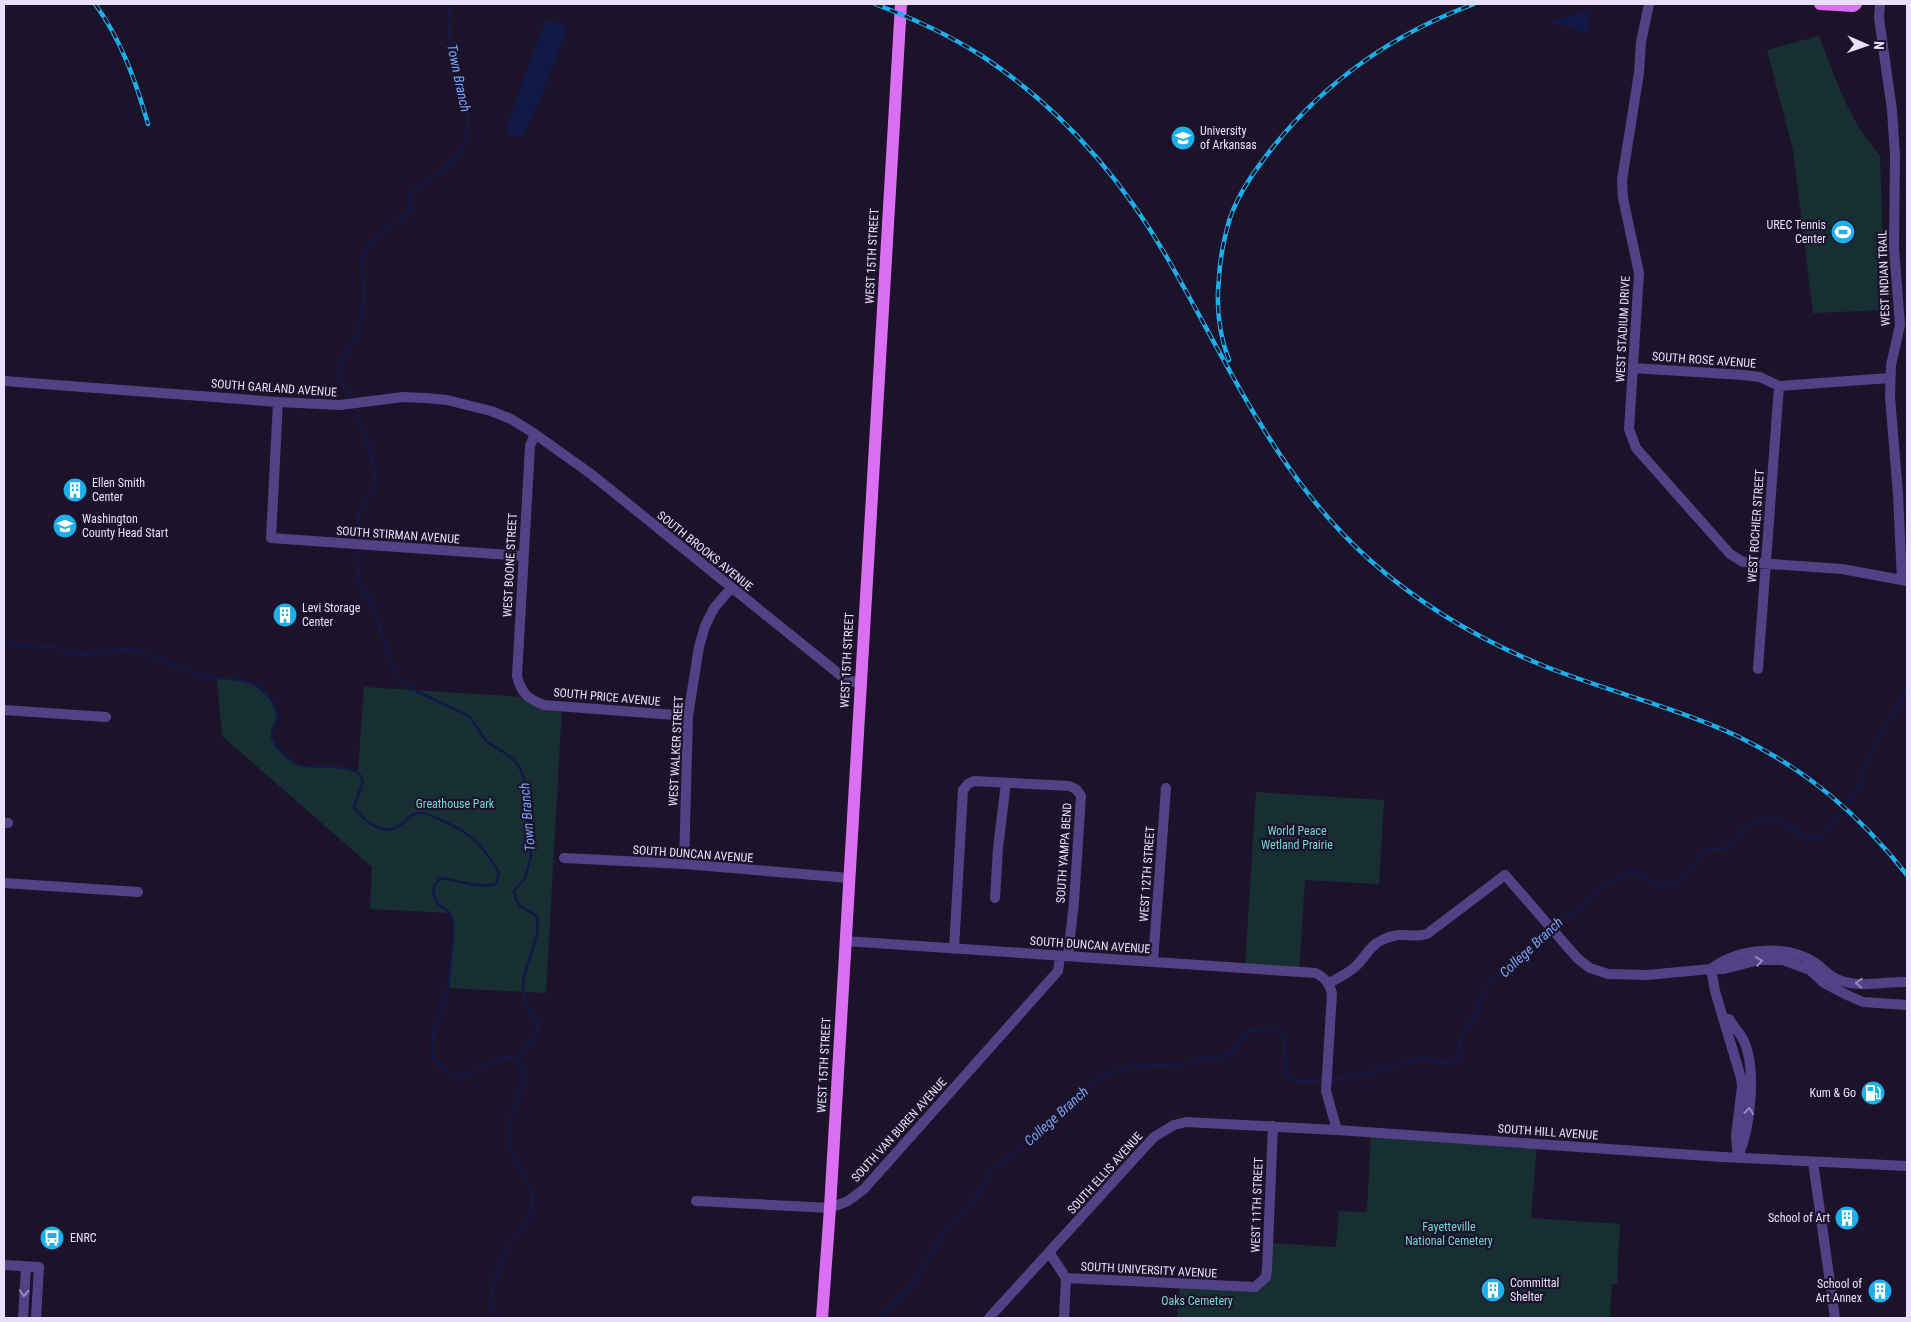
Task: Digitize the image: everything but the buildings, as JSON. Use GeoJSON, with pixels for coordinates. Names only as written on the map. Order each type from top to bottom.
{"type":"FeatureCollection","features":[{"type":"Feature","properties":{"kind":"main road","name":"WEST 15TH STREET"},"geometry":{"type":"LineString","coordinates":[[822,1318],[901,4]]}},
{"type":"Feature","properties":{"kind":"main road"},"geometry":{"type":"LineString","coordinates":[[1820,4],[1853,6],[1856,4]]}},
{"type":"Feature","properties":{"kind":"street","name":"WEST STADIUM DRIVE"},"geometry":{"type":"LineString","coordinates":[[1649,4],[1641,42],[1639,73],[1622,180],[1623,198],[1639,273],[1629,428],[1636,448],[1730,554],[1744,562],[1842,569],[1905,580]]}},
{"type":"Feature","properties":{"kind":"street","name":"WEST INDIAN TRAIL"},"geometry":{"type":"LineString","coordinates":[[1880,4],[1879,18],[1889,86],[1894,144],[1894,254],[1900,325],[1893,352],[1890,397],[1905,580]]}},
{"type":"Feature","properties":{"kind":"street","name":"SOUTH ROSE AVENUE"},"geometry":{"type":"LineString","coordinates":[[1634,368],[1755,376],[1779,386],[1890,378]]}},
{"type":"Feature","properties":{"kind":"street","name":"SOUTH GARLAND AVENUE"},"geometry":{"type":"LineString","coordinates":[[4,381],[340,405],[403,397],[447,400],[491,411],[511,419],[535,434]]}},
{"type":"Feature","properties":{"kind":"street","name":"WEST ROCHIER STREET"},"geometry":{"type":"LineString","coordinates":[[1758,669],[1779,386]]}},
{"type":"Feature","properties":{"kind":"street","name":"SOUTH STIRMAN AVENUE"},"geometry":{"type":"LineString","coordinates":[[278,402],[271,538],[523,556]]}},
{"type":"Feature","properties":{"kind":"street","name":"SOUTH BROOKS AVENUE"},"geometry":{"type":"LineString","coordinates":[[535,434],[591,474],[844,678],[860,684]]}},
{"type":"Feature","properties":{"kind":"street","name":"WEST BOONE STREET"},"geometry":{"type":"LineString","coordinates":[[525,696],[520,688],[517,676],[530,446],[535,434]]}},
{"type":"Feature","properties":{"kind":"street","name":"WEST WALKER STREET"},"geometry":{"type":"LineString","coordinates":[[684,864],[688,716],[699,647],[705,626],[714,608],[731,588]]}},
{"type":"Feature","properties":{"kind":"street","name":"SOUTH PRICE AVENUE"},"geometry":{"type":"LineString","coordinates":[[525,696],[544,705],[688,716]]}},
{"type":"Feature","properties":{"kind":"street"},"geometry":{"type":"LineString","coordinates":[[4,710],[106,717]]}},
{"type":"Feature","properties":{"kind":"street","name":"SOUTH YAMPA BEND"},"geometry":{"type":"LineString","coordinates":[[954,949],[963,790],[974,781],[1069,786],[1076,789],[1081,796],[1074,902],[1064,956]]}},
{"type":"Feature","properties":{"kind":"street"},"geometry":{"type":"LineString","coordinates":[[995,898],[998,848],[1006,783]]}},
{"type":"Feature","properties":{"kind":"street","name":"WEST 12TH STREET"},"geometry":{"type":"LineString","coordinates":[[1153,962],[1166,788]]}},
{"type":"Feature","properties":{"kind":"street","name":"SOUTH DUNCAN AVENUE"},"geometry":{"type":"LineString","coordinates":[[564,858],[684,864],[849,878]]}},
{"type":"Feature","properties":{"kind":"street"},"geometry":{"type":"LineString","coordinates":[[1337,1130],[1326,1091],[1332,992],[1329,983],[1356,966],[1380,940],[1395,934],[1427,934],[1505,875],[1578,959],[1590,968],[1608,974],[1647,976],[1724,969],[1759,960],[1783,960],[1810,970],[1824,983],[1863,1002],[1907,1005]]}},
{"type":"Feature","properties":{"kind":"street"},"geometry":{"type":"LineString","coordinates":[[4,883],[138,892]]}},
{"type":"Feature","properties":{"kind":"street","name":"SOUTH DUNCAN AVENUE"},"geometry":{"type":"LineString","coordinates":[[846,942],[1316,973],[1323,976],[1329,983]]}},
{"type":"Feature","properties":{"kind":"street"},"geometry":{"type":"LineString","coordinates":[[1711,969],[1717,964],[1748,953],[1779,950],[1807,958],[1815,962],[1826,973],[1842,981],[1863,984],[1907,982]]}},
{"type":"Feature","properties":{"kind":"street","name":"SOUTH VAN BUREN AVENUE"},"geometry":{"type":"LineString","coordinates":[[696,1201],[830,1208],[848,1200],[864,1189],[1058,971],[1064,956]]}},
{"type":"Feature","properties":{"kind":"street"},"geometry":{"type":"LineString","coordinates":[[1711,969],[1715,990],[1741,1078],[1742,1086],[1736,1136],[1738,1158]]}},
{"type":"Feature","properties":{"kind":"street","name":"SOUTH ELLIS AVENUE"},"geometry":{"type":"LineString","coordinates":[[989,1318],[1154,1138],[1174,1125],[1186,1122],[1337,1130]]}},
{"type":"Feature","properties":{"kind":"street","name":"WEST 11TH STREET"},"geometry":{"type":"LineString","coordinates":[[1261,1283],[1266,1277],[1267,1269],[1273,1126]]}},
{"type":"Feature","properties":{"kind":"street","name":"SOUTH HILL AVENUE"},"geometry":{"type":"LineString","coordinates":[[1337,1130],[1738,1158],[1907,1166]]}},
{"type":"Feature","properties":{"kind":"street"},"geometry":{"type":"LineString","coordinates":[[1813,1162],[1835,1318]]}},
{"type":"Feature","properties":{"kind":"street","name":"SOUTH UNIVERSITY AVENUE"},"geometry":{"type":"LineString","coordinates":[[1049,1252],[1066,1278],[1248,1288],[1255,1287],[1261,1283]]}},
{"type":"Feature","properties":{"kind":"street"},"geometry":{"type":"LineString","coordinates":[[4,1266],[39,1267],[36,1318]]}},
{"type":"Feature","properties":{"kind":"street"},"geometry":{"type":"LineString","coordinates":[[23,1318],[26,1267]]}},
{"type":"Feature","properties":{"kind":"street"},"geometry":{"type":"LineString","coordinates":[[1064,1318],[1066,1278]]}},
{"type":"Feature","properties":{"kind":"green space","name":"UREC Tennis Center"},"geometry":{"type":"Polygon","coordinates":[[[1819,36],[1851,113],[1859,128],[1880,155],[1885,310],[1813,313],[1793,150],[1767,50],[1819,36]]]}},
{"type":"Feature","properties":{"kind":"green space","name":"Greathouse Park"},"geometry":{"type":"Polygon","coordinates":[[[217,679],[246,682],[263,690],[270,697],[275,705],[277,715],[272,731],[273,740],[281,751],[295,762],[312,767],[344,767],[358,772],[364,687],[525,697],[562,706],[546,993],[448,988],[453,941],[450,913],[370,909],[372,867],[222,736],[217,679]]]}},
{"type":"Feature","properties":{"kind":"green space","name":"World Peace Wetland Prairie"},"geometry":{"type":"Polygon","coordinates":[[[1256,792],[1384,800],[1379,884],[1305,880],[1299,972],[1245,968],[1256,792]]]}},
{"type":"Feature","properties":{"kind":"green space","name":"Fayetteville National Cemetery"},"geometry":{"type":"Polygon","coordinates":[[[1371,1133],[1537,1144],[1531,1218],[1620,1224],[1617,1284],[1612,1284],[1610,1318],[1177,1318],[1180,1283],[1261,1283],[1268,1243],[1336,1247],[1339,1211],[1367,1212],[1371,1133]]]}},
{"type":"Feature","properties":{"kind":"shaded area"},"geometry":{"type":"Polygon","coordinates":[[[1589,11],[1589,24],[1584,35],[1572,26],[1553,24],[1554,20],[1589,11]]]}},
{"type":"Feature","properties":{"kind":"shaded area"},"geometry":{"type":"Polygon","coordinates":[[[545,21],[565,24],[567,29],[524,135],[513,136],[508,133],[506,128],[545,21]]]}},
{"type":"Feature","properties":{"kind":"waterway","name":"Town Branch"},"geometry":{"type":"LineString","coordinates":[[351,400],[338,373],[342,359],[355,340],[361,316],[364,300],[362,260],[366,248],[374,239],[408,213],[411,208],[409,195],[457,156],[467,132],[468,114],[465,96],[450,41],[448,22],[451,4]]}},
{"type":"Feature","properties":{"kind":"waterway","name":"Town Branch"},"geometry":{"type":"LineString","coordinates":[[356,410],[373,462],[374,483],[372,492],[364,503],[358,517],[356,539]]}},
{"type":"Feature","properties":{"kind":"waterway","name":"Town Branch"},"geometry":{"type":"LineString","coordinates":[[356,549],[360,583],[368,596],[400,679],[418,692],[469,716],[487,742],[508,755],[519,766],[526,783],[525,806],[530,822],[531,856],[525,878],[514,891],[518,904],[536,915],[537,935],[524,977],[523,988],[526,1006],[538,1022],[533,1038],[518,1059],[523,1074],[523,1081],[511,1117],[509,1140],[516,1162],[530,1187],[533,1205],[528,1219],[513,1239],[504,1256],[494,1282],[491,1304],[498,1318]]}},
{"type":"Feature","properties":{"kind":"waterway"},"geometry":{"type":"LineString","coordinates":[[4,643],[56,647],[65,652],[75,654],[124,649],[134,650],[150,654],[195,674],[238,679],[251,683],[265,692],[272,701],[277,712],[276,722],[272,731],[273,740],[289,759],[303,766],[336,767],[355,771],[361,776],[362,784],[354,806],[361,816],[371,824],[383,829],[395,828],[413,814],[424,813],[454,826],[476,841],[499,872],[496,884],[475,885],[441,878],[435,884],[433,892],[438,904],[450,913],[453,924],[448,988],[433,1034],[433,1058],[437,1064],[458,1076],[466,1075],[503,1058],[511,1057],[518,1059]]}},
{"type":"Feature","properties":{"kind":"waterway","name":"College Branch"},"geometry":{"type":"LineString","coordinates":[[1849,802],[1858,790],[1867,760],[1907,689]]}},
{"type":"Feature","properties":{"kind":"waterway","name":"College Branch"},"geometry":{"type":"LineString","coordinates":[[1551,925],[1580,908],[1602,886],[1611,883],[1626,873],[1636,873],[1661,886],[1677,881],[1690,871],[1704,851],[1726,848],[1744,828],[1756,820],[1774,821],[1800,834],[1816,838],[1826,833],[1842,811]]}},
{"type":"Feature","properties":{"kind":"waterway","name":"College Branch"},"geometry":{"type":"LineString","coordinates":[[1333,1080],[1353,1077],[1423,1058],[1444,1063],[1453,1062],[1457,1058],[1463,1034],[1471,1022],[1487,986],[1517,960],[1547,929]]}},
{"type":"Feature","properties":{"kind":"waterway","name":"College Branch"},"geometry":{"type":"LineString","coordinates":[[879,1318],[906,1291],[920,1272],[942,1235],[972,1204],[990,1171],[1015,1152],[1046,1120],[1083,1089],[1101,1077],[1127,1067],[1185,1064],[1206,1057],[1224,1056],[1231,1053],[1243,1036],[1250,1031],[1266,1028],[1280,1032],[1284,1039],[1286,1075],[1292,1080],[1319,1081]]}},
{"type":"Feature","properties":{"kind":"railway"},"geometry":{"type":"LineString","coordinates":[[95,4],[113,32],[127,61],[148,124]]}},
{"type":"Feature","properties":{"kind":"railway"},"geometry":{"type":"LineString","coordinates":[[875,4],[930,27],[982,56],[1011,76],[1038,99],[1064,122],[1088,148],[1110,174],[1151,231],[1235,381],[1282,458],[1338,529],[1371,561],[1411,593],[1475,634],[1544,666],[1712,725],[1761,748],[1808,778],[1830,795],[1870,832],[1907,875]]}},
{"type":"Feature","properties":{"kind":"railway"},"geometry":{"type":"LineString","coordinates":[[1229,360],[1219,319],[1218,288],[1220,263],[1230,218],[1238,199],[1254,172],[1294,123],[1339,80],[1417,29],[1474,4]]}},
{"type":"Feature","properties":{"kind":"place","name":"University of Arkansas"},"geometry":{"type":"Point","coordinates":[1183,138]}},
{"type":"Feature","properties":{"kind":"place","name":"UREC Tennis Center"},"geometry":{"type":"Point","coordinates":[1843,232]}},
{"type":"Feature","properties":{"kind":"place","name":"Ellen Smith Center"},"geometry":{"type":"Point","coordinates":[75,490]}},
{"type":"Feature","properties":{"kind":"place","name":"Washington County Head Start"},"geometry":{"type":"Point","coordinates":[65,526]}},
{"type":"Feature","properties":{"kind":"place","name":"Levi Storage Center"},"geometry":{"type":"Point","coordinates":[285,615]}},
{"type":"Feature","properties":{"kind":"place","name":"Kum & Go"},"geometry":{"type":"Point","coordinates":[1873,1093]}},
{"type":"Feature","properties":{"kind":"place","name":"School of Art"},"geometry":{"type":"Point","coordinates":[1847,1218]}},
{"type":"Feature","properties":{"kind":"place","name":"ENRC"},"geometry":{"type":"Point","coordinates":[52,1238]}},
{"type":"Feature","properties":{"kind":"place","name":"Committal Shelter"},"geometry":{"type":"Point","coordinates":[1493,1290]}},
{"type":"Feature","properties":{"kind":"place","name":"School of Art Annex"},"geometry":{"type":"Point","coordinates":[1880,1291]}},
{"type":"Feature","properties":{"kind":"park label","name":"Oaks Cemetery"},"geometry":{"type":"Point","coordinates":[1197,1301]}}]}
